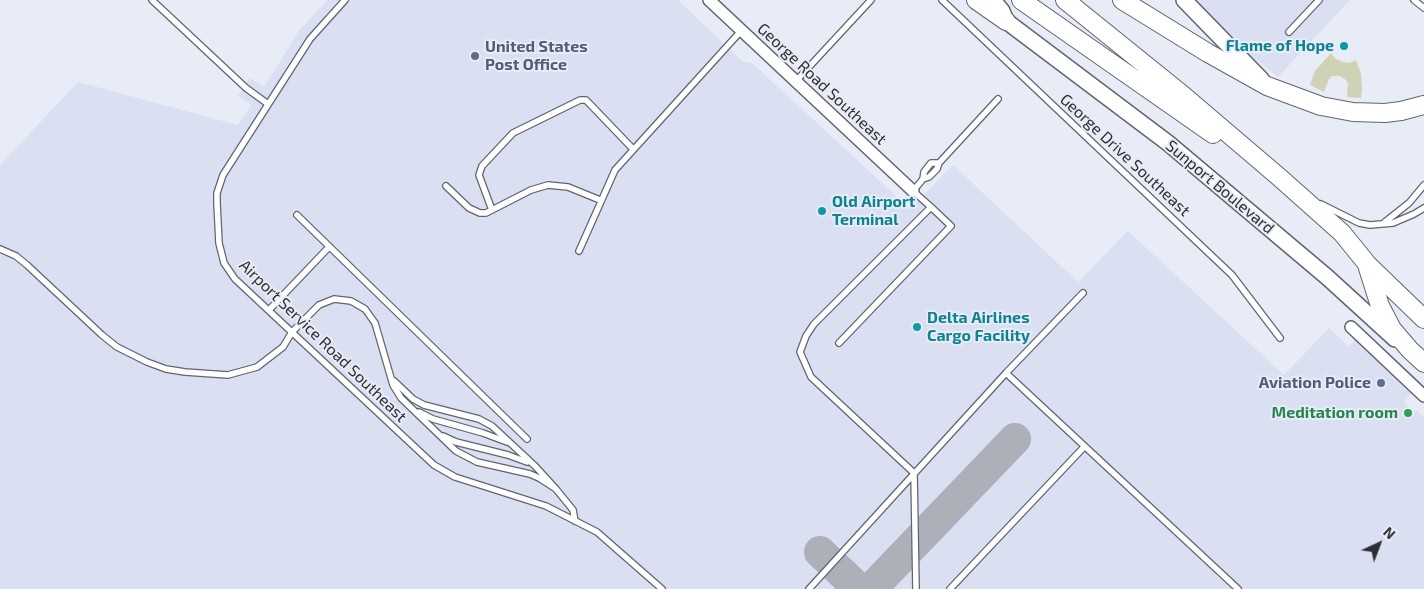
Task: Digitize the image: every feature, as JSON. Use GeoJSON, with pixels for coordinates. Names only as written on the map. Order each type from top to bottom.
{"type":"FeatureCollection","features":[{"type":"Feature","properties":{"kind":"main road"},"geometry":{"type":"LineString","coordinates":[[976,0],[1006,21]]}},
{"type":"Feature","properties":{"kind":"main road"},"geometry":{"type":"LineString","coordinates":[[993,0],[1002,11],[1006,21]]}},
{"type":"Feature","properties":{"kind":"main road"},"geometry":{"type":"LineString","coordinates":[[1021,0],[1233,148],[1274,173]]}},
{"type":"Feature","properties":{"kind":"main road","name":"Sunport Boulevard"},"geometry":{"type":"LineString","coordinates":[[1064,0],[1184,96],[1342,233],[1368,265],[1424,319]]}},
{"type":"Feature","properties":{"kind":"main road"},"geometry":{"type":"LineString","coordinates":[[1122,0],[1267,86],[1314,103],[1337,110],[1385,113],[1424,105]]}},
{"type":"Feature","properties":{"kind":"main road"},"geometry":{"type":"LineString","coordinates":[[1184,0],[1267,86]]}},
{"type":"Feature","properties":{"kind":"main road","name":"Sunport Boulevard"},"geometry":{"type":"LineString","coordinates":[[1006,21],[1168,143],[1273,230],[1424,365]]}},
{"type":"Feature","properties":{"kind":"main road","name":"Sunport Boulevard"},"geometry":{"type":"LineString","coordinates":[[1368,265],[1380,306],[1392,329],[1424,365]]}},
{"type":"Feature","properties":{"kind":"street","name":"George Road Southeast"},"geometry":{"type":"LineString","coordinates":[[709,0],[913,191]]}},
{"type":"Feature","properties":{"kind":"street"},"geometry":{"type":"LineString","coordinates":[[1351,328],[1424,396]]}},
{"type":"Feature","properties":{"kind":"lane"},"geometry":{"type":"LineString","coordinates":[[152,0],[246,88],[268,104]]}},
{"type":"Feature","properties":{"kind":"lane","name":"Airport Service Road Southeast"},"geometry":{"type":"LineString","coordinates":[[345,0],[310,39],[223,175],[217,193],[217,203],[219,243],[224,263],[235,279],[434,465],[455,477],[546,506],[597,532],[662,589]]}},
{"type":"Feature","properties":{"kind":"lane"},"geometry":{"type":"LineString","coordinates":[[796,81],[871,0]]}},
{"type":"Feature","properties":{"kind":"lane","name":"George Drive Southeast"},"geometry":{"type":"LineString","coordinates":[[942,0],[1232,275],[1280,338]]}},
{"type":"Feature","properties":{"kind":"lane"},"geometry":{"type":"LineString","coordinates":[[1289,32],[1319,0]]}},
{"type":"Feature","properties":{"kind":"lane"},"geometry":{"type":"LineString","coordinates":[[1414,0],[1424,8]]}},
{"type":"Feature","properties":{"kind":"lane"},"geometry":{"type":"LineString","coordinates":[[579,252],[600,200],[615,170],[741,30]]}},
{"type":"Feature","properties":{"kind":"lane"},"geometry":{"type":"LineString","coordinates":[[840,342],[950,226],[913,191],[923,179],[929,177],[937,169],[939,163],[998,99]]}},
{"type":"Feature","properties":{"kind":"lane"},"geometry":{"type":"LineString","coordinates":[[492,210],[479,175],[482,166],[513,133],[580,100],[586,100],[633,149]]}},
{"type":"Feature","properties":{"kind":"lane"},"geometry":{"type":"LineString","coordinates":[[1274,173],[1312,200],[1359,223],[1382,225],[1403,219],[1424,208]]}},
{"type":"Feature","properties":{"kind":"lane"},"geometry":{"type":"LineString","coordinates":[[446,186],[474,211],[486,213],[531,190],[548,185],[568,187],[600,200]]}},
{"type":"Feature","properties":{"kind":"lane"},"geometry":{"type":"LineString","coordinates":[[1382,225],[1401,211],[1424,185]]}},
{"type":"Feature","properties":{"kind":"lane"},"geometry":{"type":"LineString","coordinates":[[916,589],[914,473],[811,377],[800,352],[806,336],[814,324],[931,207]]}},
{"type":"Feature","properties":{"kind":"lane"},"geometry":{"type":"LineString","coordinates":[[297,215],[526,439]]}},
{"type":"Feature","properties":{"kind":"lane"},"geometry":{"type":"LineString","coordinates":[[269,310],[329,247]]}},
{"type":"Feature","properties":{"kind":"lane"},"geometry":{"type":"LineString","coordinates":[[0,249],[16,256],[27,265],[117,347],[166,369],[211,375],[228,375],[257,367],[283,347],[292,332],[312,310],[326,301],[342,299],[358,304],[371,316],[375,323],[396,391],[406,404],[456,451],[477,462],[530,474],[556,489]]}},
{"type":"Feature","properties":{"kind":"lane"},"geometry":{"type":"LineString","coordinates":[[809,589],[1082,293]]}},
{"type":"Feature","properties":{"kind":"lane"},"geometry":{"type":"LineString","coordinates":[[1006,374],[1238,589]]}},
{"type":"Feature","properties":{"kind":"lane"},"geometry":{"type":"LineString","coordinates":[[391,378],[413,399],[424,405],[486,422],[492,426],[535,466],[556,489],[573,510],[575,521]]}},
{"type":"Feature","properties":{"kind":"lane"},"geometry":{"type":"LineString","coordinates":[[406,404],[433,419],[489,435],[512,444]]}},
{"type":"Feature","properties":{"kind":"lane"},"geometry":{"type":"LineString","coordinates":[[435,431],[456,442],[508,454],[535,466]]}},
{"type":"Feature","properties":{"kind":"lane"},"geometry":{"type":"LineString","coordinates":[[950,589],[1084,446]]}},
{"type":"Feature","properties":{"kind":"shaded area"},"geometry":{"type":"Polygon","coordinates":[[[328,0],[678,0],[742,61],[752,63],[910,209],[953,165],[1078,282],[1128,231],[1284,375],[1329,328],[1349,347],[1355,340],[1411,393],[1404,402],[1414,412],[1416,410],[1424,416],[1424,589],[0,589],[0,165],[78,82],[238,125],[251,105],[238,96],[250,78],[264,87],[300,29],[328,0]]]}},
{"type":"Feature","properties":{"kind":"shaded area"},"geometry":{"type":"Polygon","coordinates":[[[1192,0],[1350,0],[1278,77],[1248,53],[1192,0]]]}},
{"type":"Feature","properties":{"kind":"green space"},"geometry":{"type":"Polygon","coordinates":[[[1331,53],[1336,59],[1343,62],[1350,63],[1356,60],[1361,74],[1361,98],[1347,97],[1348,83],[1340,76],[1332,76],[1329,79],[1324,92],[1310,85],[1315,71],[1331,53]]]}},
{"type":"Feature","properties":{"kind":"taxiway"},"geometry":{"type":"LineString","coordinates":[[871,589],[1015,439]]}},
{"type":"Feature","properties":{"kind":"taxiway"},"geometry":{"type":"LineString","coordinates":[[820,552],[859,589]]}},
{"type":"Feature","properties":{"kind":"place","name":"Flame of Hope"},"geometry":{"type":"Point","coordinates":[1344,46]}},
{"type":"Feature","properties":{"kind":"place","name":"United States Post Office"},"geometry":{"type":"Point","coordinates":[475,56]}},
{"type":"Feature","properties":{"kind":"place","name":"Old Airport Terminal"},"geometry":{"type":"Point","coordinates":[822,211]}},
{"type":"Feature","properties":{"kind":"place","name":"Delta Airlines Cargo Facility"},"geometry":{"type":"Point","coordinates":[917,327]}},
{"type":"Feature","properties":{"kind":"place","name":"Aviation Police"},"geometry":{"type":"Point","coordinates":[1381,383]}},
{"type":"Feature","properties":{"kind":"place","name":"Meditation room"},"geometry":{"type":"Point","coordinates":[1408,413]}}]}
